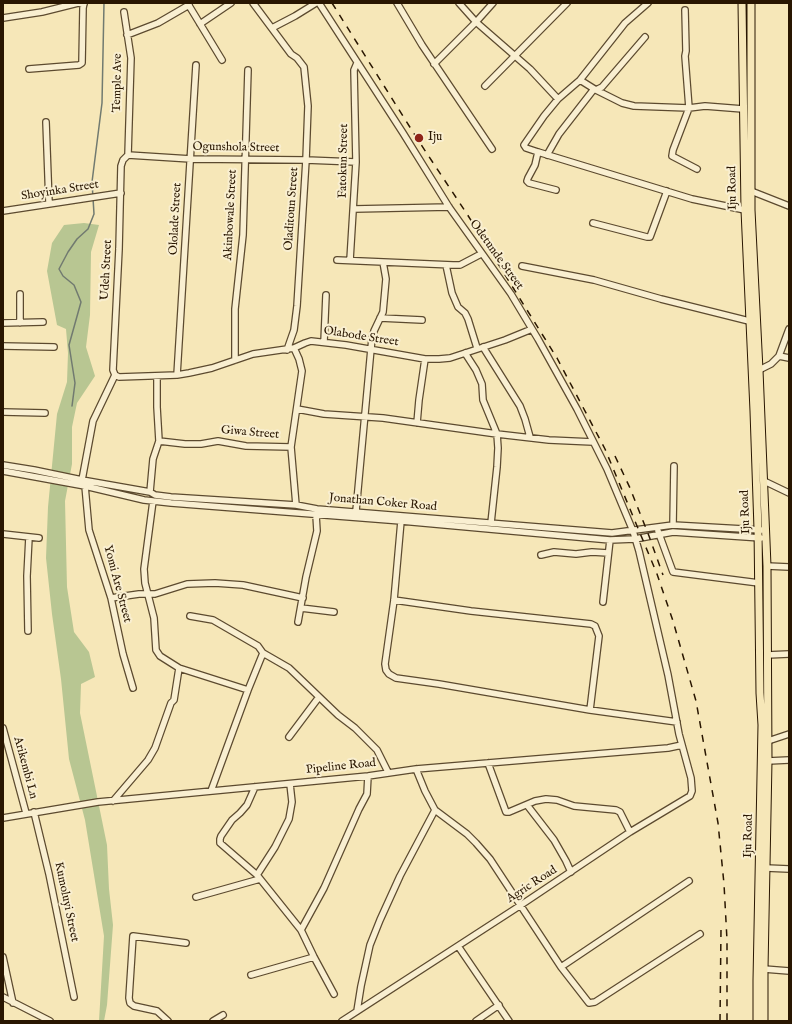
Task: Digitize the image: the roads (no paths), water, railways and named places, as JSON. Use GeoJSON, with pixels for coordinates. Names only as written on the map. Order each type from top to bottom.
{"type":"FeatureCollection","features":[{"type":"Feature","properties":{"kind":"main road","name":"Iju Road"},"geometry":{"type":"LineString","coordinates":[[742,3],[744,210],[761,534],[766,566],[768,761],[764,1021]]}},
{"type":"Feature","properties":{"kind":"main road","name":"Iju Road"},"geometry":{"type":"LineString","coordinates":[[751,3],[751,210],[764,481],[759,583],[760,693],[762,725],[757,1021]]}},
{"type":"Feature","properties":{"kind":"street"},"geometry":{"type":"LineString","coordinates":[[3,18],[42,12],[78,3],[84,3],[82,63],[79,65],[29,69]]}},
{"type":"Feature","properties":{"kind":"street"},"geometry":{"type":"LineString","coordinates":[[200,24],[231,3]]}},
{"type":"Feature","properties":{"kind":"street"},"geometry":{"type":"LineString","coordinates":[[253,3],[272,28],[317,3]]}},
{"type":"Feature","properties":{"kind":"street","name":"Odetunde Street"},"geometry":{"type":"LineString","coordinates":[[317,3],[403,133],[448,207],[511,294],[577,409],[613,482],[633,531],[639,551],[668,675],[682,745]]}},
{"type":"Feature","properties":{"kind":"street"},"geometry":{"type":"LineString","coordinates":[[397,3],[434,64],[492,149]]}},
{"type":"Feature","properties":{"kind":"street"},"geometry":{"type":"LineString","coordinates":[[458,3],[476,22],[530,69],[558,99]]}},
{"type":"Feature","properties":{"kind":"street"},"geometry":{"type":"LineString","coordinates":[[434,64],[493,3]]}},
{"type":"Feature","properties":{"kind":"street"},"geometry":{"type":"LineString","coordinates":[[484,86],[568,3]]}},
{"type":"Feature","properties":{"kind":"street"},"geometry":{"type":"LineString","coordinates":[[648,3],[626,23],[580,80],[558,99],[524,145],[526,148],[547,155],[692,199],[744,210]]}},
{"type":"Feature","properties":{"kind":"street"},"geometry":{"type":"LineString","coordinates":[[127,35],[158,23],[188,4],[222,60]]}},
{"type":"Feature","properties":{"kind":"street"},"geometry":{"type":"LineString","coordinates":[[685,10],[685,56],[689,108],[672,156],[698,169]]}},
{"type":"Feature","properties":{"kind":"street","name":"Temple Ave"},"geometry":{"type":"LineString","coordinates":[[124,12],[131,58],[128,156]]}},
{"type":"Feature","properties":{"kind":"street","name":"Oladitoun Street"},"geometry":{"type":"LineString","coordinates":[[272,28],[291,54],[297,58],[304,67],[308,106],[297,306],[294,330],[288,350]]}},
{"type":"Feature","properties":{"kind":"street"},"geometry":{"type":"LineString","coordinates":[[547,155],[559,134],[595,90],[602,87],[645,37]]}},
{"type":"Feature","properties":{"kind":"street","name":"Fatokun Street"},"geometry":{"type":"LineString","coordinates":[[350,260],[356,162],[354,70],[357,63]]}},
{"type":"Feature","properties":{"kind":"street","name":"Ololade Street"},"geometry":{"type":"LineString","coordinates":[[177,375],[196,65]]}},
{"type":"Feature","properties":{"kind":"street","name":"Akinbowale Street"},"geometry":{"type":"LineString","coordinates":[[235,360],[235,309],[243,235],[248,70]]}},
{"type":"Feature","properties":{"kind":"street"},"geometry":{"type":"LineString","coordinates":[[580,80],[595,90],[622,103],[634,106],[689,108],[705,106],[743,109]]}},
{"type":"Feature","properties":{"kind":"street"},"geometry":{"type":"LineString","coordinates":[[46,122],[49,203]]}},
{"type":"Feature","properties":{"kind":"street"},"geometry":{"type":"LineString","coordinates":[[538,152],[535,165],[528,178],[528,181],[529,183],[556,190]]}},
{"type":"Feature","properties":{"kind":"street","name":"Ogunshola Street"},"geometry":{"type":"LineString","coordinates":[[128,156],[191,159],[356,162]]}},
{"type":"Feature","properties":{"kind":"street","name":"Udeh Street"},"geometry":{"type":"LineString","coordinates":[[115,375],[113,370],[121,166],[123,160],[128,156]]}},
{"type":"Feature","properties":{"kind":"street"},"geometry":{"type":"LineString","coordinates":[[593,223],[650,237],[667,191]]}},
{"type":"Feature","properties":{"kind":"street"},"geometry":{"type":"LineString","coordinates":[[752,191],[789,206]]}},
{"type":"Feature","properties":{"kind":"street","name":"Shoyinka Street"},"geometry":{"type":"LineString","coordinates":[[3,211],[93,196],[121,193]]}},
{"type":"Feature","properties":{"kind":"street"},"geometry":{"type":"LineString","coordinates":[[354,209],[448,207]]}},
{"type":"Feature","properties":{"kind":"street"},"geometry":{"type":"LineString","coordinates":[[336,260],[446,265],[460,264],[481,254]]}},
{"type":"Feature","properties":{"kind":"street"},"geometry":{"type":"LineString","coordinates":[[356,511],[364,417],[374,331],[383,312],[386,279],[383,262]]}},
{"type":"Feature","properties":{"kind":"street"},"geometry":{"type":"LineString","coordinates":[[446,265],[452,293],[458,307],[465,313],[480,348],[520,406],[530,437]]}},
{"type":"Feature","properties":{"kind":"street"},"geometry":{"type":"LineString","coordinates":[[522,266],[594,280],[749,322]]}},
{"type":"Feature","properties":{"kind":"street"},"geometry":{"type":"LineString","coordinates":[[20,294],[20,323]]}},
{"type":"Feature","properties":{"kind":"street"},"geometry":{"type":"LineString","coordinates":[[324,342],[326,295]]}},
{"type":"Feature","properties":{"kind":"street"},"geometry":{"type":"LineString","coordinates":[[380,318],[422,320]]}},
{"type":"Feature","properties":{"kind":"street"},"geometry":{"type":"LineString","coordinates":[[3,323],[43,322]]}},
{"type":"Feature","properties":{"kind":"street","name":"Olabode Street"},"geometry":{"type":"LineString","coordinates":[[115,375],[119,377],[177,375],[212,368],[253,354],[288,350],[304,343],[324,342],[425,359],[450,358],[505,340],[532,329]]}},
{"type":"Feature","properties":{"kind":"street"},"geometry":{"type":"LineString","coordinates":[[759,370],[771,364],[778,356],[789,329]]}},
{"type":"Feature","properties":{"kind":"street"},"geometry":{"type":"LineString","coordinates":[[3,346],[54,347]]}},
{"type":"Feature","properties":{"kind":"street"},"geometry":{"type":"LineString","coordinates":[[294,348],[302,371],[291,447],[296,505]]}},
{"type":"Feature","properties":{"kind":"street"},"geometry":{"type":"LineString","coordinates":[[465,353],[476,370],[482,384],[483,400],[496,434],[498,448],[497,467],[491,523]]}},
{"type":"Feature","properties":{"kind":"street"},"geometry":{"type":"LineString","coordinates":[[778,356],[789,358]]}},
{"type":"Feature","properties":{"kind":"street"},"geometry":{"type":"LineString","coordinates":[[417,423],[425,359]]}},
{"type":"Feature","properties":{"kind":"street","name":"Yomi Are Street"},"geometry":{"type":"LineString","coordinates":[[115,375],[93,422],[84,483],[89,530],[111,598],[123,654],[133,688]]}},
{"type":"Feature","properties":{"kind":"street"},"geometry":{"type":"LineString","coordinates":[[150,492],[153,459],[159,441],[157,376]]}},
{"type":"Feature","properties":{"kind":"street"},"geometry":{"type":"LineString","coordinates":[[297,409],[324,414],[417,423],[496,434],[593,442]]}},
{"type":"Feature","properties":{"kind":"street"},"geometry":{"type":"LineString","coordinates":[[3,412],[45,413]]}},
{"type":"Feature","properties":{"kind":"street","name":"Giwa Street"},"geometry":{"type":"LineString","coordinates":[[159,441],[185,444],[201,444],[218,441],[246,446],[291,447]]}},
{"type":"Feature","properties":{"kind":"street","name":"Jonathan Coker Road"},"geometry":{"type":"LineString","coordinates":[[3,465],[34,470],[153,501],[610,540],[635,539],[674,532],[761,534]]}},
{"type":"Feature","properties":{"kind":"street"},"geometry":{"type":"LineString","coordinates":[[673,525],[674,466]]}},
{"type":"Feature","properties":{"kind":"street","name":"Jonathan Coker Road"},"geometry":{"type":"LineString","coordinates":[[3,471],[150,492],[155,495],[171,497],[296,505],[317,509],[612,533],[673,525],[761,534]]}},
{"type":"Feature","properties":{"kind":"street"},"geometry":{"type":"LineString","coordinates":[[764,481],[789,493]]}},
{"type":"Feature","properties":{"kind":"street"},"geometry":{"type":"LineString","coordinates":[[153,501],[144,569],[154,618],[156,650],[160,656],[179,668],[248,690]]}},
{"type":"Feature","properties":{"kind":"street"},"geometry":{"type":"LineString","coordinates":[[298,622],[306,577],[317,531],[316,515]]}},
{"type":"Feature","properties":{"kind":"street"},"geometry":{"type":"LineString","coordinates":[[401,521],[394,600],[385,664],[386,670],[390,674],[396,678],[590,710],[677,722]]}},
{"type":"Feature","properties":{"kind":"street"},"geometry":{"type":"LineString","coordinates":[[656,527],[673,572],[759,583]]}},
{"type":"Feature","properties":{"kind":"street"},"geometry":{"type":"LineString","coordinates":[[3,534],[39,538]]}},
{"type":"Feature","properties":{"kind":"street"},"geometry":{"type":"LineString","coordinates":[[28,631],[27,576],[29,537]]}},
{"type":"Feature","properties":{"kind":"street"},"geometry":{"type":"LineString","coordinates":[[603,602],[610,540]]}},
{"type":"Feature","properties":{"kind":"street"},"geometry":{"type":"LineString","coordinates":[[540,555],[554,552],[576,554],[592,552],[608,553]]}},
{"type":"Feature","properties":{"kind":"street"},"geometry":{"type":"LineString","coordinates":[[766,566],[789,567]]}},
{"type":"Feature","properties":{"kind":"street"},"geometry":{"type":"LineString","coordinates":[[111,598],[139,594],[155,594],[187,584],[216,583],[243,585],[303,598]]}},
{"type":"Feature","properties":{"kind":"street"},"geometry":{"type":"LineString","coordinates":[[394,600],[471,611],[591,624],[595,626],[599,636],[590,710]]}},
{"type":"Feature","properties":{"kind":"street"},"geometry":{"type":"LineString","coordinates":[[301,608],[334,612]]}},
{"type":"Feature","properties":{"kind":"street"},"geometry":{"type":"LineString","coordinates":[[190,616],[213,620],[258,646],[263,653],[288,668],[338,715],[355,728],[377,750],[388,772]]}},
{"type":"Feature","properties":{"kind":"street"},"geometry":{"type":"LineString","coordinates":[[211,792],[263,653]]}},
{"type":"Feature","properties":{"kind":"street"},"geometry":{"type":"LineString","coordinates":[[767,655],[789,654]]}},
{"type":"Feature","properties":{"kind":"street"},"geometry":{"type":"LineString","coordinates":[[113,801],[148,760],[155,748],[171,703],[174,700],[179,668]]}},
{"type":"Feature","properties":{"kind":"street"},"geometry":{"type":"LineString","coordinates":[[290,737],[320,697]]}},
{"type":"Feature","properties":{"kind":"street","name":"Arikembi Ln"},"geometry":{"type":"LineString","coordinates":[[3,728],[26,813]]}},
{"type":"Feature","properties":{"kind":"street"},"geometry":{"type":"LineString","coordinates":[[768,741],[789,734]]}},
{"type":"Feature","properties":{"kind":"street","name":"Pipeline Road"},"geometry":{"type":"LineString","coordinates":[[3,818],[98,802],[368,776],[416,769],[682,745]]}},
{"type":"Feature","properties":{"kind":"street","name":"Agric Road"},"geometry":{"type":"LineString","coordinates":[[342,1021],[521,905],[630,832],[690,796],[692,790],[691,778],[682,745]]}},
{"type":"Feature","properties":{"kind":"street"},"geometry":{"type":"LineString","coordinates":[[768,761],[789,760]]}},
{"type":"Feature","properties":{"kind":"street"},"geometry":{"type":"LineString","coordinates":[[488,763],[506,812],[541,800],[557,800],[574,806],[616,810],[622,815],[630,832]]}},
{"type":"Feature","properties":{"kind":"street"},"geometry":{"type":"LineString","coordinates":[[416,769],[435,810],[476,843],[490,859],[561,967],[589,1003],[592,1003],[700,934]]}},
{"type":"Feature","properties":{"kind":"street"},"geometry":{"type":"LineString","coordinates":[[301,930],[324,888],[367,794],[368,776]]}},
{"type":"Feature","properties":{"kind":"street"},"geometry":{"type":"LineString","coordinates":[[196,897],[258,877],[289,819],[292,802],[290,784]]}},
{"type":"Feature","properties":{"kind":"street"},"geometry":{"type":"LineString","coordinates":[[255,787],[247,805],[232,820],[220,839],[220,843],[258,877],[301,930],[334,994]]}},
{"type":"Feature","properties":{"kind":"street"},"geometry":{"type":"LineString","coordinates":[[527,805],[554,840],[571,872]]}},
{"type":"Feature","properties":{"kind":"street"},"geometry":{"type":"LineString","coordinates":[[357,1011],[370,945],[400,876],[435,810]]}},
{"type":"Feature","properties":{"kind":"street","name":"Kumoluyi Street"},"geometry":{"type":"LineString","coordinates":[[34,812],[51,882],[74,997]]}},
{"type":"Feature","properties":{"kind":"street"},"geometry":{"type":"LineString","coordinates":[[766,868],[789,869]]}},
{"type":"Feature","properties":{"kind":"street"},"geometry":{"type":"LineString","coordinates":[[561,967],[688,881]]}},
{"type":"Feature","properties":{"kind":"street"},"geometry":{"type":"LineString","coordinates":[[168,1021],[156,1011],[134,1006],[130,1003],[129,998],[133,936],[186,943]]}},
{"type":"Feature","properties":{"kind":"street"},"geometry":{"type":"LineString","coordinates":[[458,946],[509,1021]]}},
{"type":"Feature","properties":{"kind":"street"},"geometry":{"type":"LineString","coordinates":[[3,957],[13,1003]]}},
{"type":"Feature","properties":{"kind":"street"},"geometry":{"type":"LineString","coordinates":[[251,975],[314,957]]}},
{"type":"Feature","properties":{"kind":"street"},"geometry":{"type":"LineString","coordinates":[[764,969],[789,971]]}},
{"type":"Feature","properties":{"kind":"street"},"geometry":{"type":"LineString","coordinates":[[3,997],[50,1021]]}},
{"type":"Feature","properties":{"kind":"street"},"geometry":{"type":"LineString","coordinates":[[476,1021],[498,1006]]}},
{"type":"Feature","properties":{"kind":"street"},"geometry":{"type":"LineString","coordinates":[[213,1021],[223,1015]]}},
{"type":"Feature","properties":{"kind":"waterway"},"geometry":{"type":"LineString","coordinates":[[72,406],[75,383],[69,345],[81,302],[74,285],[63,276],[59,269],[77,239],[88,229],[94,214],[92,182],[102,103],[104,3]]}},
{"type":"Feature","properties":{"kind":"railway"},"geometry":{"type":"LineString","coordinates":[[332,3],[557,358],[605,449],[657,574],[673,621],[696,701],[718,823],[724,884],[727,940],[727,1021]]}},
{"type":"Feature","properties":{"kind":"railway"},"geometry":{"type":"LineString","coordinates":[[615,456],[630,488],[663,575]]}},
{"type":"Feature","properties":{"kind":"railway"},"geometry":{"type":"LineString","coordinates":[[720,1021],[721,929]]}},
{"type":"Feature","properties":{"kind":"place","name":"Iju"},"geometry":{"type":"Point","coordinates":[419,138]}}]}
